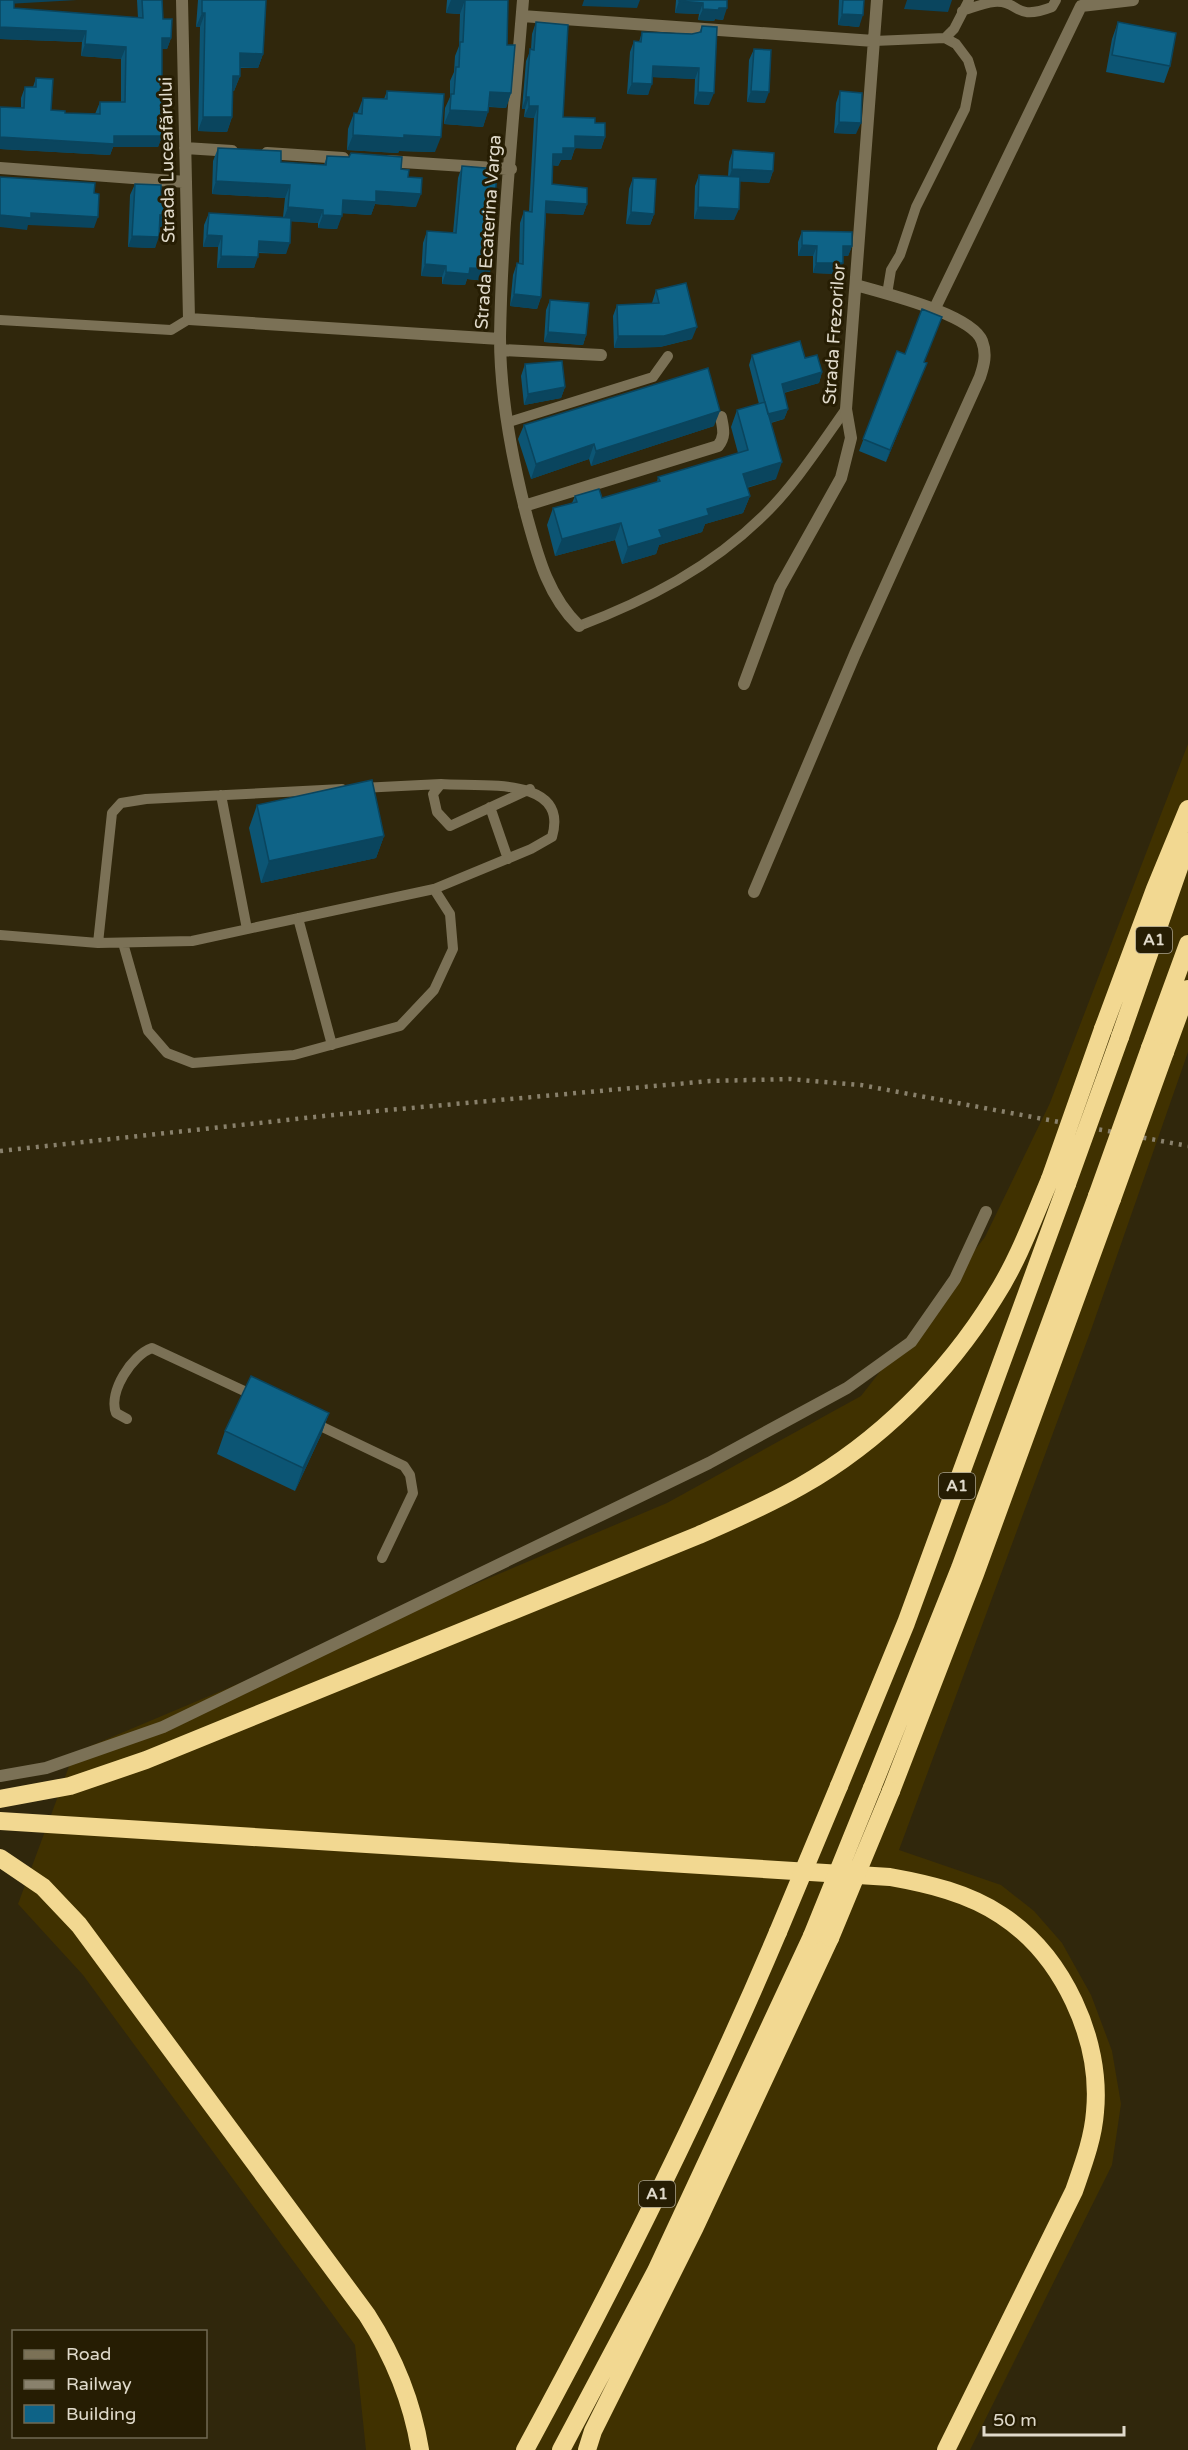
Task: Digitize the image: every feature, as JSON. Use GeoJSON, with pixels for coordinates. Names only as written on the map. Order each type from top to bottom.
{"type":"FeatureCollection","features":[{"type":"Feature","properties":{"kind":"highway"},"geometry":{"type":"LineString","coordinates":[[1111,1033],[1155,889],[1188,808]]}},
{"type":"Feature","properties":{"kind":"highway","name":"A1"},"geometry":{"type":"LineString","coordinates":[[525,2450],[628,2255],[700,2105],[778,1932],[906,1623],[1111,1033],[1188,843]]}},
{"type":"Feature","properties":{"kind":"highway","name":"A1"},"geometry":{"type":"LineString","coordinates":[[561,2450],[656,2271],[821,1937],[872,1788],[1104,1197],[1158,1050],[1188,945]]}},
{"type":"Feature","properties":{"kind":"highway"},"geometry":{"type":"LineString","coordinates":[[1158,1050],[1188,989]]}},
{"type":"Feature","properties":{"kind":"highway"},"geometry":{"type":"LineString","coordinates":[[0,1799],[70,1786],[188,1744],[699,1535],[802,1486],[835,1465],[880,1430],[942,1368],[995,1297],[1059,1181]]}},
{"type":"Feature","properties":{"kind":"highway"},"geometry":{"type":"LineString","coordinates":[[587,2450],[593,2431],[740,2134],[821,1937],[891,1791],[975,1574],[1104,1197]]}},
{"type":"Feature","properties":{"kind":"highway"},"geometry":{"type":"LineString","coordinates":[[0,1821],[780,1868],[890,1877],[940,1888],[973,1899],[1002,1915],[1026,1935],[1049,1961],[1068,1991],[1083,2023],[1091,2051],[1095,2112],[1088,2151],[1074,2191],[946,2450]]}},
{"type":"Feature","properties":{"kind":"highway"},"geometry":{"type":"LineString","coordinates":[[0,1858],[43,1887],[79,1925],[368,2315],[399,2373],[410,2403],[420,2450]]}},
{"type":"Feature","properties":{"kind":"street","name":"Strada Luceafărului"},"geometry":{"type":"LineString","coordinates":[[182,0],[189,319]]}},
{"type":"Feature","properties":{"kind":"street","name":"Strada Ecaterina Varga"},"geometry":{"type":"LineString","coordinates":[[189,319],[501,344],[523,0]]}},
{"type":"Feature","properties":{"kind":"street","name":"Strada Frezorilor"},"geometry":{"type":"LineString","coordinates":[[744,684],[780,587],[841,478],[851,438],[846,409],[878,0]]}},
{"type":"Feature","properties":{"kind":"street"},"geometry":{"type":"LineString","coordinates":[[934,308],[1081,6],[1129,3],[1133,0]]}},
{"type":"Feature","properties":{"kind":"street"},"geometry":{"type":"LineString","coordinates":[[522,16],[874,41]]}},
{"type":"Feature","properties":{"kind":"street"},"geometry":{"type":"LineString","coordinates":[[185,148],[351,158]]}},
{"type":"Feature","properties":{"kind":"street"},"geometry":{"type":"LineString","coordinates":[[374,160],[511,169]]}},
{"type":"Feature","properties":{"kind":"street"},"geometry":{"type":"LineString","coordinates":[[0,168],[186,182]]}},
{"type":"Feature","properties":{"kind":"street"},"geometry":{"type":"LineString","coordinates":[[754,892],[855,654],[980,377],[986,357],[982,339],[972,327],[934,308],[856,285]]}},
{"type":"Feature","properties":{"kind":"street"},"geometry":{"type":"LineString","coordinates":[[579,626],[554,596],[538,557],[516,473],[508,422],[501,344],[601,355]]}},
{"type":"Feature","properties":{"kind":"street"},"geometry":{"type":"LineString","coordinates":[[524,506],[718,446],[723,440],[724,432],[721,417]]}},
{"type":"Feature","properties":{"kind":"street"},"geometry":{"type":"LineString","coordinates":[[0,1776],[46,1768],[163,1726],[709,1463],[847,1388],[911,1342],[955,1279],[986,1212]]}},
{"type":"Feature","properties":{"kind":"lane"},"geometry":{"type":"LineString","coordinates":[[945,38],[954,29],[969,0]]}},
{"type":"Feature","properties":{"kind":"lane"},"geometry":{"type":"LineString","coordinates":[[962,10],[995,1],[1011,5],[1023,13],[1035,14],[1052,7],[1056,0]]}},
{"type":"Feature","properties":{"kind":"lane"},"geometry":{"type":"LineString","coordinates":[[874,41],[945,38],[956,44],[968,60],[972,73],[965,109],[916,207],[900,255],[891,270],[887,294]]}},
{"type":"Feature","properties":{"kind":"lane"},"geometry":{"type":"LineString","coordinates":[[0,320],[171,330],[189,319]]}},
{"type":"Feature","properties":{"kind":"lane"},"geometry":{"type":"LineString","coordinates":[[508,422],[653,377],[668,356]]}},
{"type":"Feature","properties":{"kind":"lane"},"geometry":{"type":"LineString","coordinates":[[579,626],[633,605],[669,587],[720,551],[765,514],[846,409]]}},
{"type":"Feature","properties":{"kind":"lane"},"geometry":{"type":"LineString","coordinates":[[441,784],[433,794],[437,812],[450,826],[530,789]]}},
{"type":"Feature","properties":{"kind":"lane"},"geometry":{"type":"LineString","coordinates":[[0,935],[98,943],[192,941],[434,889],[508,859],[552,837],[556,823],[548,801],[530,789],[441,784],[146,799],[121,803],[111,813],[98,943]]}},
{"type":"Feature","properties":{"kind":"lane"},"geometry":{"type":"LineString","coordinates":[[221,795],[248,929]]}},
{"type":"Feature","properties":{"kind":"lane"},"geometry":{"type":"LineString","coordinates":[[490,807],[508,859]]}},
{"type":"Feature","properties":{"kind":"lane"},"geometry":{"type":"LineString","coordinates":[[123,943],[148,1030],[166,1053],[193,1063],[294,1054],[400,1026],[434,990],[453,949],[450,914],[434,889]]}},
{"type":"Feature","properties":{"kind":"lane"},"geometry":{"type":"LineString","coordinates":[[298,918],[332,1045]]}},
{"type":"Feature","properties":{"kind":"lane"},"geometry":{"type":"LineString","coordinates":[[127,1419],[116,1413],[114,1396],[137,1355],[152,1348],[267,1402]]}},
{"type":"Feature","properties":{"kind":"lane"},"geometry":{"type":"LineString","coordinates":[[299,1416],[404,1466],[410,1475],[413,1493],[382,1558]]}},
{"type":"Feature","properties":{"kind":"shaded area"},"geometry":{"type":"Polygon","coordinates":[[[1188,744],[1188,1052],[1091,1330],[899,1850],[1001,1885],[1034,1911],[1062,1943],[1091,1995],[1112,2051],[1121,2104],[1112,2165],[970,2450],[366,2450],[355,2345],[83,1975],[18,1904],[74,1753],[667,1503],[861,1396],[985,1237],[1050,1103],[1188,744]]]}},
{"type":"Feature","properties":{"kind":"building"},"geometry":{"type":"Polygon","coordinates":[[[0,0],[14,0],[14,8],[143,18],[142,0],[162,0],[163,19],[172,19],[171,38],[162,38],[162,136],[114,136],[114,144],[0,137],[0,107],[24,108],[25,87],[36,87],[36,78],[53,79],[51,110],[65,111],[65,113],[100,114],[100,102],[125,102],[126,47],[85,44],[86,31],[0,27],[0,0]]]}},
{"type":"Feature","properties":{"kind":"building"},"geometry":{"type":"Polygon","coordinates":[[[202,0],[266,0],[263,54],[240,53],[240,76],[233,76],[232,117],[203,117],[205,13],[202,13],[202,0]]]}},
{"type":"Feature","properties":{"kind":"building"},"geometry":{"type":"Polygon","coordinates":[[[465,0],[508,0],[507,45],[515,45],[511,93],[490,92],[488,112],[450,110],[456,67],[459,67],[460,42],[463,42],[465,0]]]}},
{"type":"Feature","properties":{"kind":"building"},"geometry":{"type":"Polygon","coordinates":[[[679,0],[727,0],[727,8],[703,9],[703,3],[679,0]]]}},
{"type":"Feature","properties":{"kind":"building"},"geometry":{"type":"Polygon","coordinates":[[[843,0],[864,0],[863,15],[842,14],[843,0]]]}},
{"type":"Feature","properties":{"kind":"building"},"geometry":{"type":"Polygon","coordinates":[[[536,22],[568,25],[563,117],[595,118],[595,123],[605,123],[605,137],[575,136],[575,148],[563,148],[563,154],[553,154],[552,184],[587,188],[587,204],[546,201],[541,297],[514,294],[517,263],[523,264],[524,211],[532,212],[538,106],[529,106],[529,97],[526,97],[530,49],[534,50],[536,22]]]}},
{"type":"Feature","properties":{"kind":"building"},"geometry":{"type":"Polygon","coordinates":[[[1118,22],[1176,33],[1170,66],[1112,55],[1118,22]]]}},
{"type":"Feature","properties":{"kind":"building"},"geometry":{"type":"Polygon","coordinates":[[[702,26],[717,27],[714,93],[698,92],[699,68],[653,66],[652,84],[632,83],[634,41],[641,42],[642,32],[692,34],[701,32],[702,26]]]}},
{"type":"Feature","properties":{"kind":"building"},"geometry":{"type":"Polygon","coordinates":[[[754,49],[771,50],[769,92],[751,91],[754,49]]]}},
{"type":"Feature","properties":{"kind":"building"},"geometry":{"type":"Polygon","coordinates":[[[387,91],[444,94],[441,137],[404,135],[404,138],[353,135],[354,113],[362,114],[363,98],[387,99],[387,91]]]}},
{"type":"Feature","properties":{"kind":"building"},"geometry":{"type":"Polygon","coordinates":[[[840,91],[862,93],[861,123],[839,122],[840,91]]]}},
{"type":"Feature","properties":{"kind":"building"},"geometry":{"type":"Polygon","coordinates":[[[218,148],[281,151],[281,162],[326,165],[327,156],[349,157],[351,153],[402,157],[401,169],[409,170],[408,177],[422,178],[421,194],[376,191],[376,202],[343,200],[342,216],[323,215],[323,210],[288,207],[290,185],[216,181],[218,148]]]}},
{"type":"Feature","properties":{"kind":"building"},"geometry":{"type":"Polygon","coordinates":[[[733,150],[774,153],[773,171],[732,169],[733,150]]]}},
{"type":"Feature","properties":{"kind":"building"},"geometry":{"type":"Polygon","coordinates":[[[462,166],[497,169],[491,269],[470,268],[469,274],[446,272],[446,266],[425,264],[427,231],[456,233],[462,166]]]}},
{"type":"Feature","properties":{"kind":"building"},"geometry":{"type":"Polygon","coordinates":[[[699,175],[740,177],[739,209],[698,207],[699,175]]]}},
{"type":"Feature","properties":{"kind":"building"},"geometry":{"type":"Polygon","coordinates":[[[0,177],[95,183],[94,193],[99,194],[98,217],[31,213],[31,218],[0,215],[0,177]]]}},
{"type":"Feature","properties":{"kind":"building"},"geometry":{"type":"Polygon","coordinates":[[[633,178],[656,179],[654,214],[631,212],[633,178]]]}},
{"type":"Feature","properties":{"kind":"building"},"geometry":{"type":"Polygon","coordinates":[[[135,184],[161,185],[161,199],[166,199],[166,216],[160,215],[159,237],[132,236],[135,184]]]}},
{"type":"Feature","properties":{"kind":"building"},"geometry":{"type":"Polygon","coordinates":[[[209,213],[291,218],[290,243],[259,241],[258,257],[221,256],[222,236],[207,235],[209,213]]]}},
{"type":"Feature","properties":{"kind":"building"},"geometry":{"type":"Polygon","coordinates":[[[802,231],[852,232],[852,246],[843,246],[843,263],[816,263],[817,246],[802,245],[802,231]]]}},
{"type":"Feature","properties":{"kind":"building"},"geometry":{"type":"Polygon","coordinates":[[[686,283],[697,327],[664,336],[618,336],[617,305],[659,303],[656,290],[686,283]]]}},
{"type":"Feature","properties":{"kind":"building"},"geometry":{"type":"Polygon","coordinates":[[[550,300],[589,303],[586,335],[548,332],[550,300]]]}},
{"type":"Feature","properties":{"kind":"building"},"geometry":{"type":"Polygon","coordinates":[[[922,309],[942,317],[924,362],[927,363],[890,450],[863,439],[897,351],[905,354],[922,309]]]}},
{"type":"Feature","properties":{"kind":"building"},"geometry":{"type":"Polygon","coordinates":[[[800,341],[805,358],[817,355],[822,372],[782,384],[788,409],[768,414],[752,355],[800,341]]]}},
{"type":"Feature","properties":{"kind":"building"},"geometry":{"type":"Polygon","coordinates":[[[562,361],[565,387],[528,394],[525,364],[562,361]]]}},
{"type":"Feature","properties":{"kind":"building"},"geometry":{"type":"Polygon","coordinates":[[[708,368],[720,411],[596,451],[594,444],[536,464],[524,425],[708,368]]]}},
{"type":"Feature","properties":{"kind":"building"},"geometry":{"type":"Polygon","coordinates":[[[765,402],[782,462],[743,474],[750,496],[707,509],[709,515],[659,530],[662,537],[628,547],[621,523],[562,539],[553,508],[577,502],[575,496],[599,489],[602,498],[660,481],[658,477],[748,450],[737,410],[765,402]]]}},
{"type":"Feature","properties":{"kind":"building"},"geometry":{"type":"Polygon","coordinates":[[[372,780],[384,836],[269,861],[257,805],[372,780]]]}},
{"type":"Feature","properties":{"kind":"building"},"geometry":{"type":"Polygon","coordinates":[[[251,1376],[329,1413],[303,1468],[225,1431],[251,1376]]]}},
{"type":"Feature","properties":{"kind":"railway"},"geometry":{"type":"LineString","coordinates":[[0,1151],[333,1115],[710,1081],[790,1079],[861,1085],[1188,1146]]}}]}
